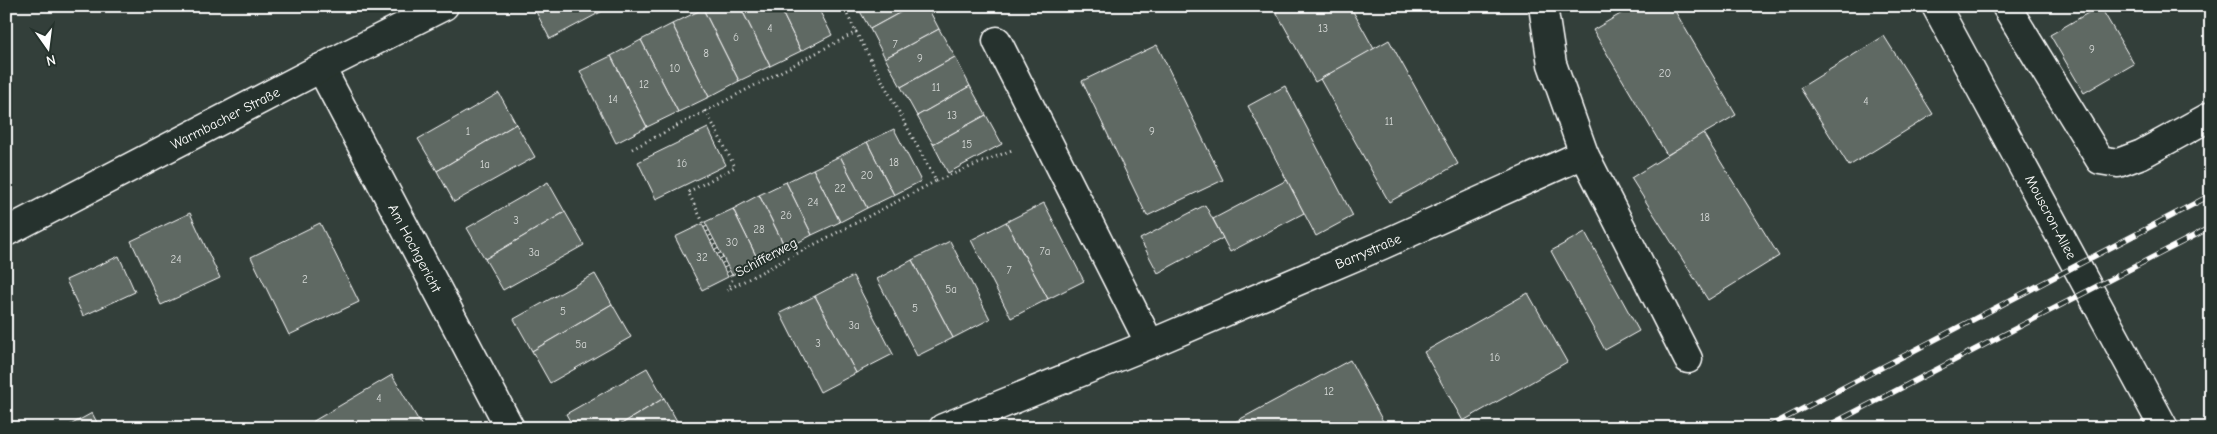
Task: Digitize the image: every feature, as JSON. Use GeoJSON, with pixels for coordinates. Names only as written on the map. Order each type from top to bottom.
{"type":"FeatureCollection","features":[{"type":"Feature","properties":{"kind":"street","name":"Warmbacher Straße"},"geometry":{"type":"LineString","coordinates":[[6,232],[444,6]]}},
{"type":"Feature","properties":{"kind":"street"},"geometry":{"type":"LineString","coordinates":[[1543,6],[1552,64],[1584,154],[1688,359]]}},
{"type":"Feature","properties":{"kind":"street","name":"Mouscron-Allee"},"geometry":{"type":"LineString","coordinates":[[1936,6],[2164,428]]}},
{"type":"Feature","properties":{"kind":"street"},"geometry":{"type":"LineString","coordinates":[[2006,6],[2100,160],[2118,163],[2142,154],[2211,116]]}},
{"type":"Feature","properties":{"kind":"street"},"geometry":{"type":"LineString","coordinates":[[997,41],[1047,136],[1150,344]]}},
{"type":"Feature","properties":{"kind":"street","name":"Am Hochgericht"},"geometry":{"type":"LineString","coordinates":[[321,68],[510,428]]}},
{"type":"Feature","properties":{"kind":"street","name":"Barrystraße"},"geometry":{"type":"LineString","coordinates":[[942,428],[1150,344],[1382,245],[1584,154]]}},
{"type":"Feature","properties":{"kind":"path"},"geometry":{"type":"LineString","coordinates":[[843,6],[936,181]]}},
{"type":"Feature","properties":{"kind":"path"},"geometry":{"type":"LineString","coordinates":[[632,149],[856,32]]}},
{"type":"Feature","properties":{"kind":"path","name":"Schifferweg"},"geometry":{"type":"LineString","coordinates":[[706,111],[735,167],[688,192],[732,280],[727,290],[936,181],[1047,136]]}},
{"type":"Feature","properties":{"kind":"building"},"geometry":{"type":"Polygon","coordinates":[[[533,6],[612,6],[550,39],[533,6]]]}},
{"type":"Feature","properties":{"kind":"building"},"geometry":{"type":"Polygon","coordinates":[[[708,6],[740,6],[770,66],[739,81],[703,9],[708,6]]]}},
{"type":"Feature","properties":{"kind":"building"},"geometry":{"type":"Polygon","coordinates":[[[740,6],[779,6],[801,51],[770,66],[740,6]]]}},
{"type":"Feature","properties":{"kind":"building"},"geometry":{"type":"Polygon","coordinates":[[[779,6],[817,6],[832,35],[801,51],[779,6]]]}},
{"type":"Feature","properties":{"kind":"building"},"geometry":{"type":"Polygon","coordinates":[[[857,6],[912,6],[870,29],[857,6]]]}},
{"type":"Feature","properties":{"kind":"building"},"geometry":{"type":"Polygon","coordinates":[[[912,6],[927,6],[939,29],[885,58],[870,29],[912,6]]]}},
{"type":"Feature","properties":{"kind":"building"},"geometry":{"type":"Polygon","coordinates":[[[1273,6],[1350,6],[1374,49],[1315,82],[1273,6]]]}},
{"type":"Feature","properties":{"kind":"building"},"geometry":{"type":"Polygon","coordinates":[[[1634,6],[1672,6],[1736,115],[1667,155],[1593,30],[1634,6]]]}},
{"type":"Feature","properties":{"kind":"building"},"geometry":{"type":"Polygon","coordinates":[[[2100,6],[2134,64],[2084,93],[2050,35],[2100,6]]]}},
{"type":"Feature","properties":{"kind":"building"},"geometry":{"type":"Polygon","coordinates":[[[703,9],[739,81],[709,97],[672,24],[703,9]]]}},
{"type":"Feature","properties":{"kind":"building"},"geometry":{"type":"Polygon","coordinates":[[[672,24],[709,97],[678,112],[641,40],[672,24]]]}},
{"type":"Feature","properties":{"kind":"building"},"geometry":{"type":"Polygon","coordinates":[[[939,29],[955,57],[901,87],[885,58],[939,29]]]}},
{"type":"Feature","properties":{"kind":"building"},"geometry":{"type":"Polygon","coordinates":[[[1884,36],[1933,114],[1849,166],[1800,88],[1884,36]]]}},
{"type":"Feature","properties":{"kind":"building"},"geometry":{"type":"Polygon","coordinates":[[[641,40],[678,112],[647,127],[611,56],[641,40]]]}},
{"type":"Feature","properties":{"kind":"building"},"geometry":{"type":"Polygon","coordinates":[[[1389,40],[1458,164],[1389,202],[1320,79],[1389,40]]]}},
{"type":"Feature","properties":{"kind":"building"},"geometry":{"type":"Polygon","coordinates":[[[1157,45],[1223,180],[1147,216],[1082,81],[1157,45]]]}},
{"type":"Feature","properties":{"kind":"building"},"geometry":{"type":"Polygon","coordinates":[[[611,56],[647,127],[616,143],[580,71],[611,56]]]}},
{"type":"Feature","properties":{"kind":"building"},"geometry":{"type":"Polygon","coordinates":[[[955,57],[970,86],[917,116],[901,87],[955,57]]]}},
{"type":"Feature","properties":{"kind":"building"},"geometry":{"type":"Polygon","coordinates":[[[970,86],[986,115],[933,144],[917,116],[970,86]]]}},
{"type":"Feature","properties":{"kind":"building"},"geometry":{"type":"Polygon","coordinates":[[[1285,86],[1353,216],[1316,236],[1248,106],[1285,86]]]}},
{"type":"Feature","properties":{"kind":"building"},"geometry":{"type":"Polygon","coordinates":[[[499,93],[516,124],[437,171],[418,139],[499,93]]]}},
{"type":"Feature","properties":{"kind":"building"},"geometry":{"type":"Polygon","coordinates":[[[986,115],[1002,144],[948,173],[933,144],[986,115]]]}},
{"type":"Feature","properties":{"kind":"building"},"geometry":{"type":"Polygon","coordinates":[[[516,124],[535,157],[454,202],[437,171],[516,124]]]}},
{"type":"Feature","properties":{"kind":"building"},"geometry":{"type":"Polygon","coordinates":[[[708,128],[726,165],[656,199],[638,162],[708,128]]]}},
{"type":"Feature","properties":{"kind":"building"},"geometry":{"type":"Polygon","coordinates":[[[894,129],[921,181],[894,195],[867,142],[894,129]]]}},
{"type":"Feature","properties":{"kind":"building"},"geometry":{"type":"Polygon","coordinates":[[[1703,133],[1779,256],[1708,300],[1631,178],[1703,133]]]}},
{"type":"Feature","properties":{"kind":"building"},"geometry":{"type":"Polygon","coordinates":[[[867,142],[894,195],[867,208],[840,156],[867,142]]]}},
{"type":"Feature","properties":{"kind":"building"},"geometry":{"type":"Polygon","coordinates":[[[840,156],[867,208],[840,222],[813,169],[840,156]]]}},
{"type":"Feature","properties":{"kind":"building"},"geometry":{"type":"Polygon","coordinates":[[[813,169],[840,222],[812,235],[786,182],[813,169]]]}},
{"type":"Feature","properties":{"kind":"building"},"geometry":{"type":"Polygon","coordinates":[[[1287,180],[1304,213],[1230,252],[1213,219],[1287,180]]]}},
{"type":"Feature","properties":{"kind":"building"},"geometry":{"type":"Polygon","coordinates":[[[548,182],[565,212],[485,259],[467,228],[548,182]]]}},
{"type":"Feature","properties":{"kind":"building"},"geometry":{"type":"Polygon","coordinates":[[[786,182],[812,235],[786,249],[759,195],[786,182]]]}},
{"type":"Feature","properties":{"kind":"building"},"geometry":{"type":"Polygon","coordinates":[[[759,195],[786,249],[759,262],[733,209],[759,195]]]}},
{"type":"Feature","properties":{"kind":"building"},"geometry":{"type":"Polygon","coordinates":[[[1044,203],[1084,281],[1048,299],[1006,222],[1044,203]]]}},
{"type":"Feature","properties":{"kind":"building"},"geometry":{"type":"Polygon","coordinates":[[[1205,205],[1223,238],[1158,273],[1140,239],[1205,205]]]}},
{"type":"Feature","properties":{"kind":"building"},"geometry":{"type":"Polygon","coordinates":[[[733,209],[759,262],[732,275],[705,222],[733,209]]]}},
{"type":"Feature","properties":{"kind":"building"},"geometry":{"type":"Polygon","coordinates":[[[565,212],[584,245],[503,290],[485,259],[565,212]]]}},
{"type":"Feature","properties":{"kind":"building"},"geometry":{"type":"Polygon","coordinates":[[[190,213],[220,278],[161,305],[131,241],[190,213]]]}},
{"type":"Feature","properties":{"kind":"building"},"geometry":{"type":"Polygon","coordinates":[[[1006,222],[1048,299],[1011,318],[971,240],[1006,222]]]}},
{"type":"Feature","properties":{"kind":"building"},"geometry":{"type":"Polygon","coordinates":[[[320,223],[359,302],[289,335],[251,257],[320,223]]]}},
{"type":"Feature","properties":{"kind":"building"},"geometry":{"type":"Polygon","coordinates":[[[702,224],[728,277],[702,290],[675,237],[702,224]]]}},
{"type":"Feature","properties":{"kind":"building"},"geometry":{"type":"Polygon","coordinates":[[[1585,232],[1639,331],[1605,350],[1551,251],[1585,232]]]}},
{"type":"Feature","properties":{"kind":"building"},"geometry":{"type":"Polygon","coordinates":[[[950,241],[990,319],[953,338],[912,260],[950,241]]]}},
{"type":"Feature","properties":{"kind":"building"},"geometry":{"type":"Polygon","coordinates":[[[119,256],[135,292],[83,316],[66,280],[119,256]]]}},
{"type":"Feature","properties":{"kind":"building"},"geometry":{"type":"Polygon","coordinates":[[[912,260],[953,338],[917,356],[877,279],[912,260]]]}},
{"type":"Feature","properties":{"kind":"building"},"geometry":{"type":"Polygon","coordinates":[[[595,274],[612,304],[532,351],[514,319],[595,274]]]}},
{"type":"Feature","properties":{"kind":"building"},"geometry":{"type":"Polygon","coordinates":[[[853,276],[893,354],[856,373],[815,296],[853,276]]]}},
{"type":"Feature","properties":{"kind":"building"},"geometry":{"type":"Polygon","coordinates":[[[1528,293],[1567,362],[1463,421],[1424,352],[1528,293]]]}},
{"type":"Feature","properties":{"kind":"building"},"geometry":{"type":"Polygon","coordinates":[[[815,296],[856,373],[820,392],[780,313],[815,296]]]}},
{"type":"Feature","properties":{"kind":"building"},"geometry":{"type":"Polygon","coordinates":[[[612,304],[631,337],[550,383],[532,351],[612,304]]]}},
{"type":"Feature","properties":{"kind":"building"},"geometry":{"type":"Polygon","coordinates":[[[1350,360],[1386,427],[1236,428],[1233,423],[1350,360]]]}},
{"type":"Feature","properties":{"kind":"building"},"geometry":{"type":"Polygon","coordinates":[[[647,368],[664,398],[615,428],[574,428],[566,414],[647,368]]]}},
{"type":"Feature","properties":{"kind":"building"},"geometry":{"type":"Polygon","coordinates":[[[392,375],[423,428],[316,428],[312,422],[392,375]]]}},
{"type":"Feature","properties":{"kind":"building"},"geometry":{"type":"Polygon","coordinates":[[[664,398],[681,428],[615,428],[664,398]]]}},
{"type":"Feature","properties":{"kind":"building"},"geometry":{"type":"Polygon","coordinates":[[[92,413],[100,428],[65,428],[92,413]]]}},
{"type":"Feature","properties":{"kind":"railway"},"geometry":{"type":"LineString","coordinates":[[1766,428],[2211,195]]}},
{"type":"Feature","properties":{"kind":"railway"},"geometry":{"type":"LineString","coordinates":[[1824,428],[2211,227]]}}]}
